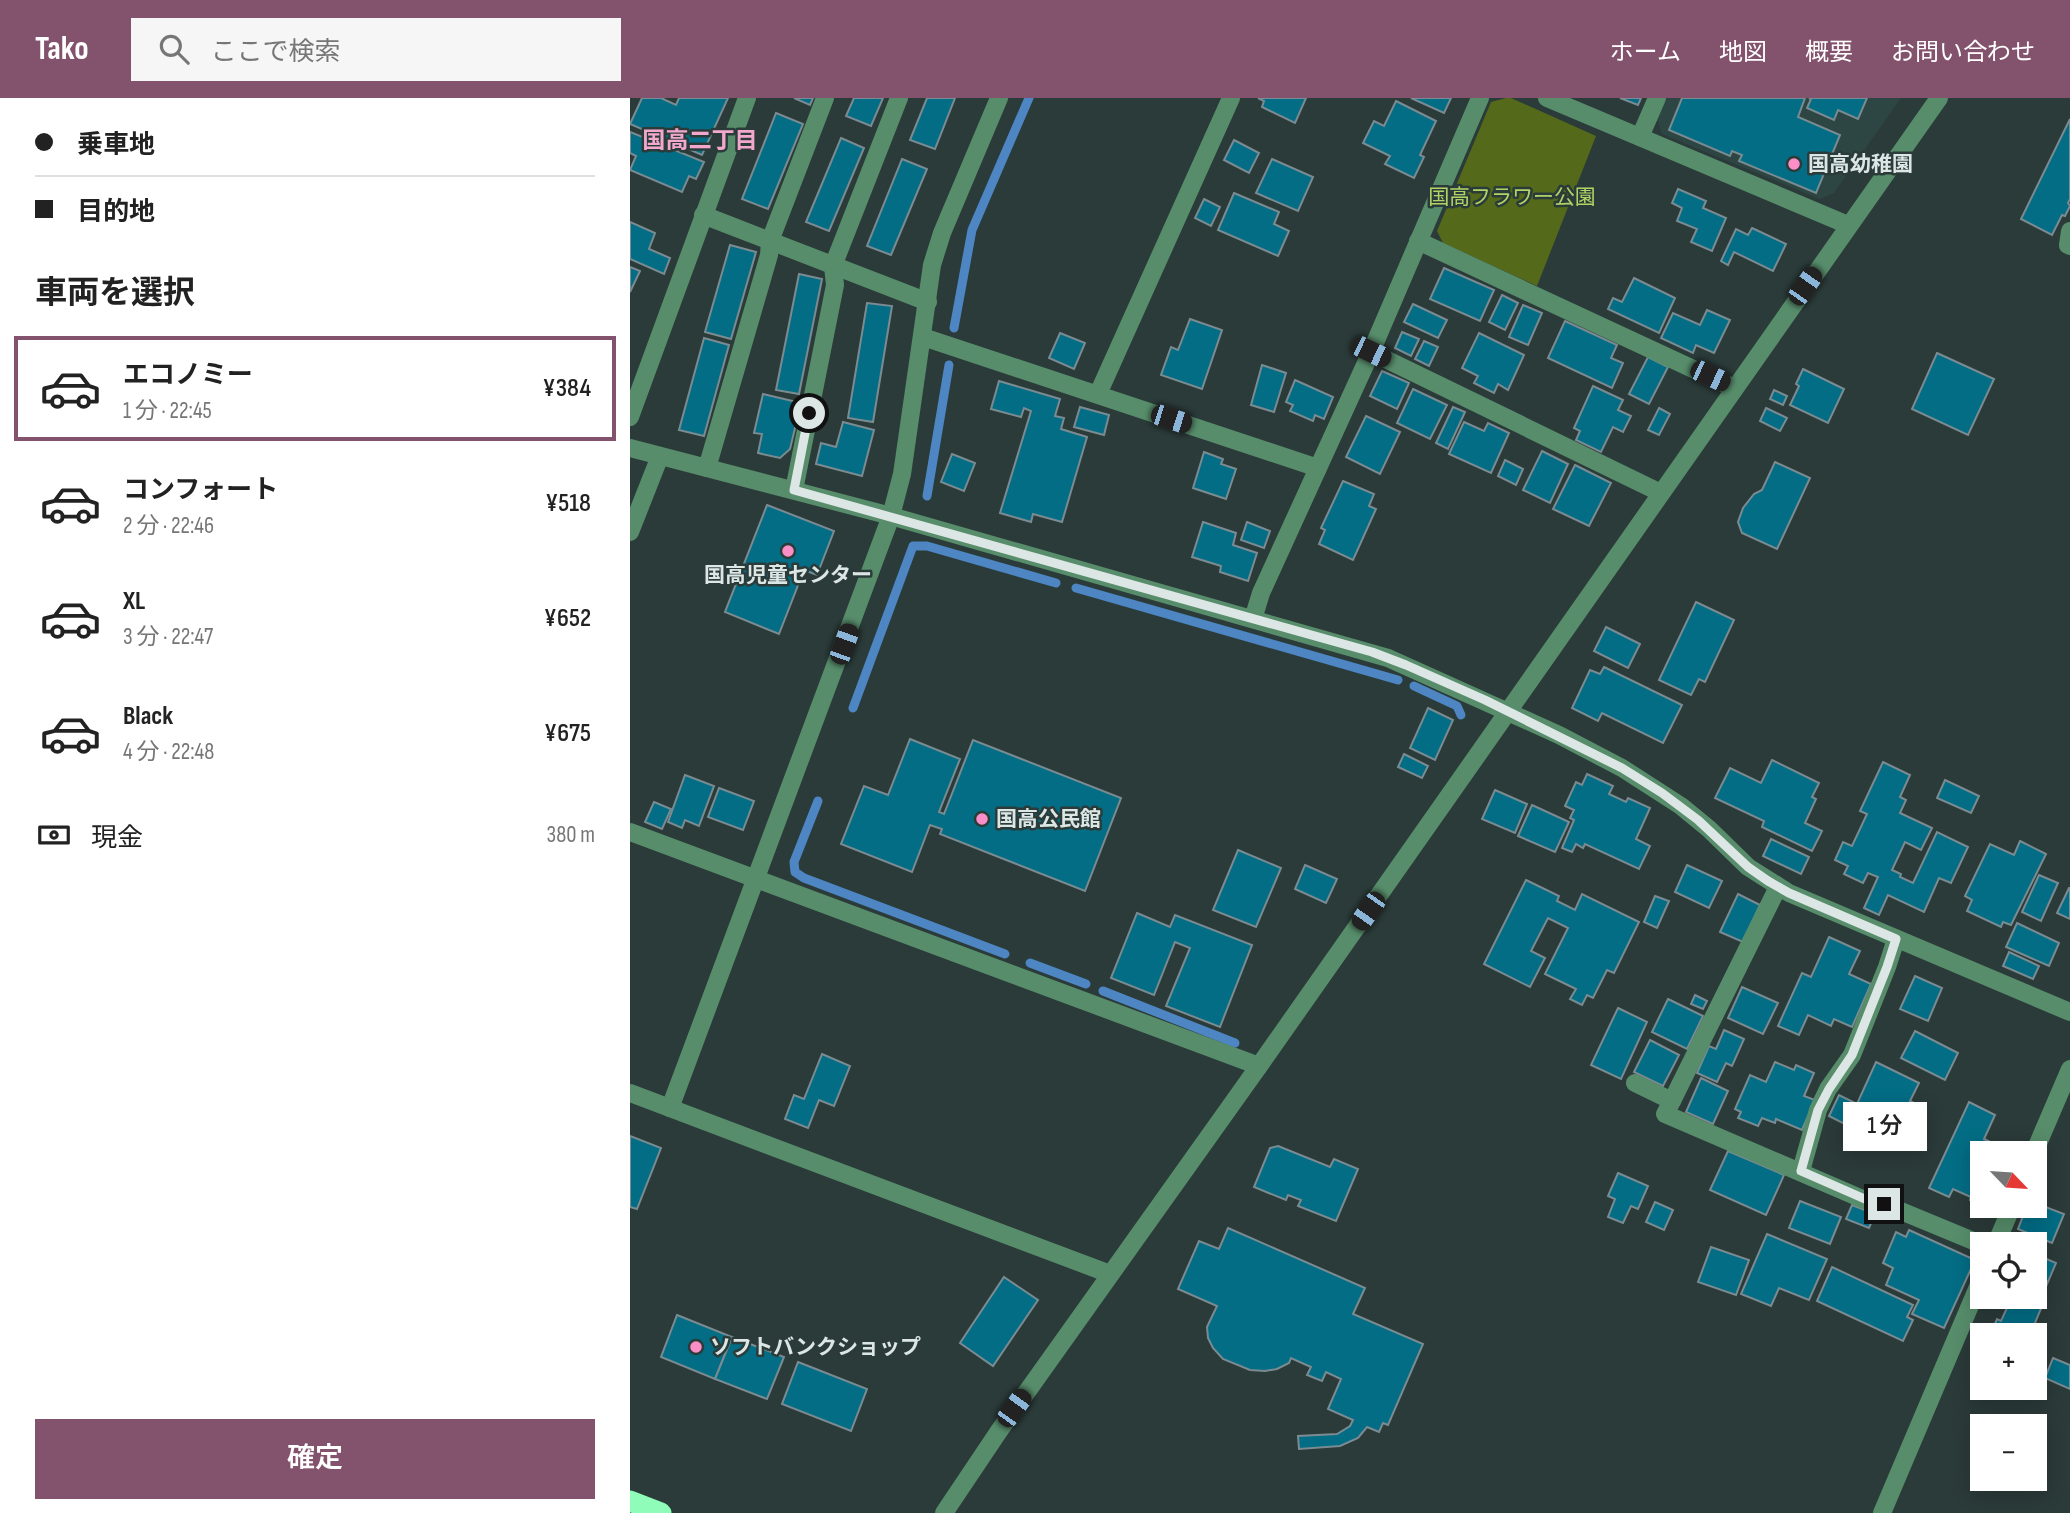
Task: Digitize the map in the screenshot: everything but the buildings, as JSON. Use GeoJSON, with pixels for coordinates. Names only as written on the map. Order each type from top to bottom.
{"type":"FeatureCollection","features":[{"type":"Feature","properties":{"kind":"highway"},"geometry":{"type":"LineString","coordinates":[[630,1501],[661,1513]]}},
{"type":"Feature","properties":{"kind":"street"},"geometry":{"type":"LineString","coordinates":[[630,417],[747,98]]}},
{"type":"Feature","properties":{"kind":"street"},"geometry":{"type":"LineString","coordinates":[[707,468],[769,255],[770,241],[825,98]]}},
{"type":"Feature","properties":{"kind":"street"},"geometry":{"type":"LineString","coordinates":[[794,490],[835,285],[833,266],[899,98]]}},
{"type":"Feature","properties":{"kind":"street"},"geometry":{"type":"LineString","coordinates":[[670,1108],[891,516],[902,474],[932,265],[942,233],[999,98]]}},
{"type":"Feature","properties":{"kind":"street"},"geometry":{"type":"LineString","coordinates":[[1098,394],[1231,98]]}},
{"type":"Feature","properties":{"kind":"street"},"geometry":{"type":"LineString","coordinates":[[1253,619],[1261,593],[1371,352],[1480,98]]}},
{"type":"Feature","properties":{"kind":"street"},"geometry":{"type":"LineString","coordinates":[[1547,98],[1848,225]]}},
{"type":"Feature","properties":{"kind":"street"},"geometry":{"type":"LineString","coordinates":[[1640,137],[1657,98]]}},
{"type":"Feature","properties":{"kind":"street"},"geometry":{"type":"LineString","coordinates":[[944,1513],[999,1431],[1259,1066],[1939,98]]}},
{"type":"Feature","properties":{"kind":"street"},"geometry":{"type":"LineString","coordinates":[[703,215],[928,302]]}},
{"type":"Feature","properties":{"kind":"street"},"geometry":{"type":"LineString","coordinates":[[2070,231],[2070,246]]}},
{"type":"Feature","properties":{"kind":"street"},"geometry":{"type":"LineString","coordinates":[[1418,241],[1734,388]]}},
{"type":"Feature","properties":{"kind":"street"},"geometry":{"type":"LineString","coordinates":[[923,337],[1318,468]]}},
{"type":"Feature","properties":{"kind":"street"},"geometry":{"type":"LineString","coordinates":[[1371,352],[1661,492]]}},
{"type":"Feature","properties":{"kind":"street"},"geometry":{"type":"LineString","coordinates":[[630,448],[891,516],[1388,658],[1570,740],[1642,780],[1698,820],[1748,867],[1778,887],[2070,1012]]}},
{"type":"Feature","properties":{"kind":"street"},"geometry":{"type":"LineString","coordinates":[[630,532],[660,456]]}},
{"type":"Feature","properties":{"kind":"street"},"geometry":{"type":"LineString","coordinates":[[630,832],[1259,1066]]}},
{"type":"Feature","properties":{"kind":"street"},"geometry":{"type":"LineString","coordinates":[[1778,887],[1665,1114],[1874,1203],[1884,1204],[1970,1240]]}},
{"type":"Feature","properties":{"kind":"street"},"geometry":{"type":"LineString","coordinates":[[1801,1171],[1818,1110],[1852,1055],[1896,939]]}},
{"type":"Feature","properties":{"kind":"street"},"geometry":{"type":"LineString","coordinates":[[2039,1141],[2070,1069]]}},
{"type":"Feature","properties":{"kind":"street"},"geometry":{"type":"LineString","coordinates":[[1635,1083],[1672,1101]]}},
{"type":"Feature","properties":{"kind":"street"},"geometry":{"type":"LineString","coordinates":[[630,1093],[1110,1274]]}},
{"type":"Feature","properties":{"kind":"street"},"geometry":{"type":"LineString","coordinates":[[1882,1513],[1970,1306]]}},
{"type":"Feature","properties":{"kind":"shaded area","name":"国高幼稚園"},"geometry":{"type":"Polygon","coordinates":[[[1667,98],[1901,98],[1834,193],[1820,199],[1662,134],[1657,119],[1667,98]]]}},
{"type":"Feature","properties":{"kind":"green space","name":"国高フラワー公園"},"geometry":{"type":"Polygon","coordinates":[[[1506,98],[1596,136],[1537,286],[1443,243],[1437,231],[1491,102],[1506,98]]]}},
{"type":"Feature","properties":{"kind":"waterway"},"geometry":{"type":"LineString","coordinates":[[954,328],[972,230],[1029,98]]}},
{"type":"Feature","properties":{"kind":"waterway"},"geometry":{"type":"LineString","coordinates":[[927,496],[949,365]]}},
{"type":"Feature","properties":{"kind":"waterway"},"geometry":{"type":"LineString","coordinates":[[853,708],[913,546],[927,546],[1056,583]]}},
{"type":"Feature","properties":{"kind":"waterway"},"geometry":{"type":"LineString","coordinates":[[1076,588],[1398,680]]}},
{"type":"Feature","properties":{"kind":"waterway"},"geometry":{"type":"LineString","coordinates":[[1414,686],[1457,706],[1461,715]]}},
{"type":"Feature","properties":{"kind":"waterway"},"geometry":{"type":"LineString","coordinates":[[818,801],[794,862],[795,872],[804,878],[1005,954]]}},
{"type":"Feature","properties":{"kind":"waterway"},"geometry":{"type":"LineString","coordinates":[[1030,963],[1086,984]]}},
{"type":"Feature","properties":{"kind":"waterway"},"geometry":{"type":"LineString","coordinates":[[1103,991],[1235,1043]]}},
{"type":"Feature","properties":{"kind":"place","name":"国高幼稚園"},"geometry":{"type":"Point","coordinates":[1794,164]}},
{"type":"Feature","properties":{"kind":"place","name":"国高児童センター"},"geometry":{"type":"Point","coordinates":[788,551]}},
{"type":"Feature","properties":{"kind":"place","name":"国高公民館"},"geometry":{"type":"Point","coordinates":[982,819]}},
{"type":"Feature","properties":{"kind":"place","name":"ソフトバンクショップ"},"geometry":{"type":"Point","coordinates":[696,1347]}},
{"type":"Feature","properties":{"kind":"district","name":"国高二丁目"},"geometry":{"type":"Point","coordinates":[700,140]}},
{"type":"Feature","properties":{"kind":"route"},"geometry":{"type":"LineString","coordinates":[[809,413],[794,490],[1372,652],[1406,665],[1559,735],[1622,768],[1698,820],[1748,867],[1768,881],[1789,893],[1896,939],[1863,1031],[1852,1055],[1818,1110],[1801,1171],[1874,1203],[1884,1204]]}}]}
